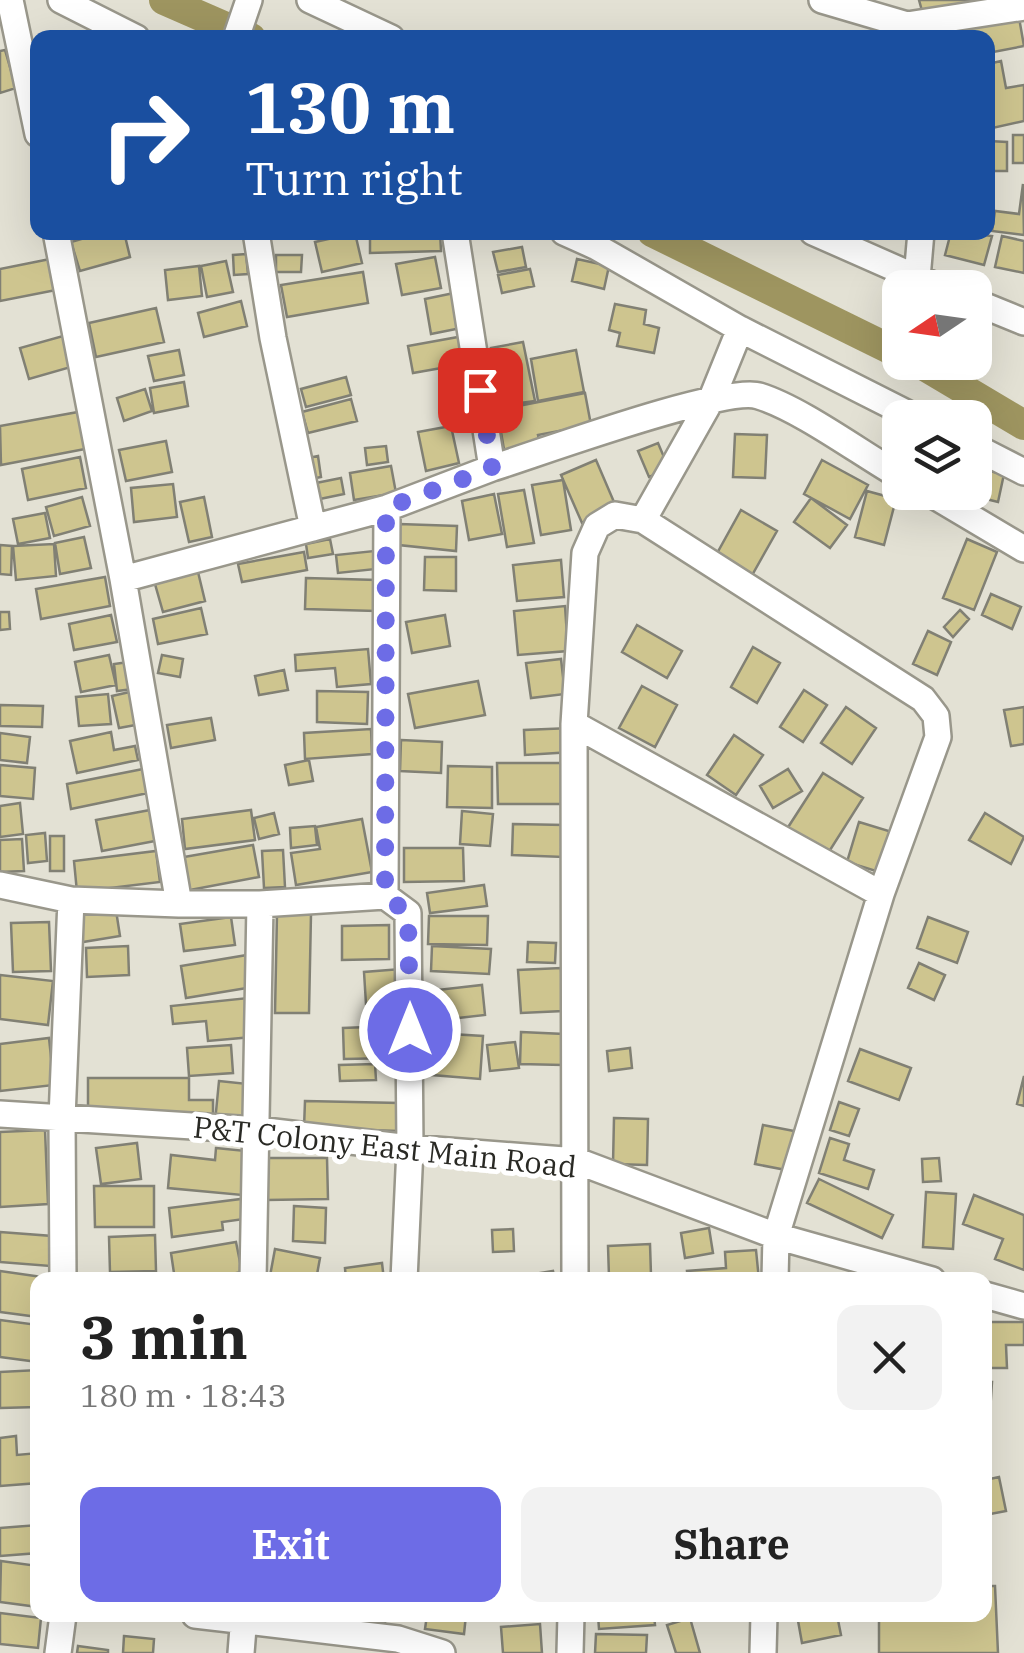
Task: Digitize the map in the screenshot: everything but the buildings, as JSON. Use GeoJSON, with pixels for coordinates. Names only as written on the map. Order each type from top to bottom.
{"type":"FeatureCollection","features":[{"type":"Feature","properties":{"kind":"street"},"geometry":{"type":"LineString","coordinates":[[10,0],[30,96]]}},
{"type":"Feature","properties":{"kind":"street"},"geometry":{"type":"LineString","coordinates":[[61,0],[120,30]]}},
{"type":"Feature","properties":{"kind":"street"},"geometry":{"type":"LineString","coordinates":[[310,0],[374,30]]}},
{"type":"Feature","properties":{"kind":"street"},"geometry":{"type":"LineString","coordinates":[[822,0],[907,21],[1024,7]]}},
{"type":"Feature","properties":{"kind":"street"},"geometry":{"type":"LineString","coordinates":[[239,30],[247,6]]}},
{"type":"Feature","properties":{"kind":"street"},"geometry":{"type":"LineString","coordinates":[[58,240],[123,579],[178,904]]}},
{"type":"Feature","properties":{"kind":"street"},"geometry":{"type":"LineString","coordinates":[[257,240],[273,338],[314,528]]}},
{"type":"Feature","properties":{"kind":"street"},"geometry":{"type":"LineString","coordinates":[[456,240],[492,468]]}},
{"type":"Feature","properties":{"kind":"street"},"geometry":{"type":"LineString","coordinates":[[582,240],[740,329],[882,401]]}},
{"type":"Feature","properties":{"kind":"street"},"geometry":{"type":"LineString","coordinates":[[831,240],[899,270]]}},
{"type":"Feature","properties":{"kind":"street"},"geometry":{"type":"LineString","coordinates":[[922,240],[926,270]]}},
{"type":"Feature","properties":{"kind":"street"},"geometry":{"type":"LineString","coordinates":[[992,309],[1024,322]]}},
{"type":"Feature","properties":{"kind":"street"},"geometry":{"type":"LineString","coordinates":[[643,520],[712,398],[740,329]]}},
{"type":"Feature","properties":{"kind":"street"},"geometry":{"type":"LineString","coordinates":[[123,579],[386,508],[492,468],[712,398],[755,394],[882,465]]}},
{"type":"Feature","properties":{"kind":"street"},"geometry":{"type":"LineString","coordinates":[[992,456],[1024,472]]}},
{"type":"Feature","properties":{"kind":"street"},"geometry":{"type":"LineString","coordinates":[[385,896],[386,508]]}},
{"type":"Feature","properties":{"kind":"street"},"geometry":{"type":"LineString","coordinates":[[958,510],[1024,549]]}},
{"type":"Feature","properties":{"kind":"street"},"geometry":{"type":"LineString","coordinates":[[576,1272],[574,724],[585,552],[596,526],[615,515],[643,520],[923,698],[936,716],[938,737],[880,894],[776,1236],[775,1272]]}},
{"type":"Feature","properties":{"kind":"street"},"geometry":{"type":"LineString","coordinates":[[574,724],[880,894]]}},
{"type":"Feature","properties":{"kind":"street"},"geometry":{"type":"LineString","coordinates":[[0,885],[71,900],[178,904],[260,904],[385,896],[408,913],[410,1148],[404,1272]]}},
{"type":"Feature","properties":{"kind":"street"},"geometry":{"type":"LineString","coordinates":[[63,1272],[62,1118],[71,900]]}},
{"type":"Feature","properties":{"kind":"street"},"geometry":{"type":"LineString","coordinates":[[252,1272],[260,904]]}},
{"type":"Feature","properties":{"kind":"street","name":"P&T Colony East Main Road"},"geometry":{"type":"LineString","coordinates":[[0,1114],[256,1130],[410,1148],[577,1161],[776,1236],[904,1272]]}},
{"type":"Feature","properties":{"kind":"street"},"geometry":{"type":"LineString","coordinates":[[992,1297],[1024,1306]]}},
{"type":"Feature","properties":{"kind":"street"},"geometry":{"type":"LineString","coordinates":[[58,1653],[62,1622]]}},
{"type":"Feature","properties":{"kind":"street"},"geometry":{"type":"LineString","coordinates":[[241,1653],[243,1622]]}},
{"type":"Feature","properties":{"kind":"street"},"geometry":{"type":"LineString","coordinates":[[312,1622],[398,1627],[442,1653]]}},
{"type":"Feature","properties":{"kind":"street"},"geometry":{"type":"LineString","coordinates":[[570,1653],[571,1622]]}},
{"type":"Feature","properties":{"kind":"street"},"geometry":{"type":"LineString","coordinates":[[763,1653],[764,1622]]}},
{"type":"Feature","properties":{"kind":"waterway"},"geometry":{"type":"LineString","coordinates":[[164,0],[233,30]]}},
{"type":"Feature","properties":{"kind":"waterway"},"geometry":{"type":"LineString","coordinates":[[668,240],[882,345]]}},
{"type":"Feature","properties":{"kind":"waterway"},"geometry":{"type":"LineString","coordinates":[[948,380],[1024,425]]}},
{"type":"Feature","properties":{"kind":"route"},"geometry":{"type":"LineString","coordinates":[[410,1030],[408,913],[385,896],[386,508],[492,468],[480,390]]}}]}
